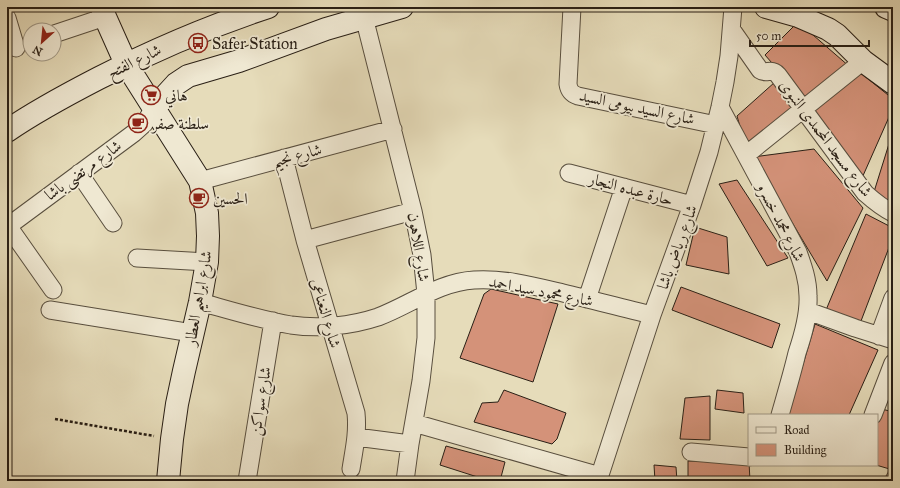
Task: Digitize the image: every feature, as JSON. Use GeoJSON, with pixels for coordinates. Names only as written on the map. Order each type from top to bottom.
{"type":"FeatureCollection","features":[{"type":"Feature","properties":{"kind":"street","name":"شارع الفتح"},"geometry":{"type":"LineString","coordinates":[[7,131],[69,93],[126,64],[172,43],[268,7]]}},
{"type":"Feature","properties":{"kind":"street"},"geometry":{"type":"LineString","coordinates":[[154,108],[176,84],[188,76],[239,62],[326,29],[402,7]]}},
{"type":"Feature","properties":{"kind":"street","name":"شارع السيد بيومى السيد"},"geometry":{"type":"LineString","coordinates":[[572,7],[568,84],[572,93],[578,96],[716,124]]}},
{"type":"Feature","properties":{"kind":"street","name":"شارع رياض باشا"},"geometry":{"type":"LineString","coordinates":[[599,478],[652,315],[701,179],[720,107],[727,69],[732,30],[733,7]]}},
{"type":"Feature","properties":{"kind":"street"},"geometry":{"type":"LineString","coordinates":[[766,7],[798,16],[828,29],[837,35],[863,61],[893,83]]}},
{"type":"Feature","properties":{"kind":"street"},"geometry":{"type":"LineString","coordinates":[[886,7],[893,10]]}},
{"type":"Feature","properties":{"kind":"street","name":"شارع ابراهيم العطار"},"geometry":{"type":"LineString","coordinates":[[104,12],[126,64],[200,181],[207,213],[207,262],[200,302],[181,384],[172,439],[168,481]]}},
{"type":"Feature","properties":{"kind":"street"},"geometry":{"type":"LineString","coordinates":[[62,30],[104,12]]}},
{"type":"Feature","properties":{"kind":"street","name":"شارع اللاهون"},"geometry":{"type":"LineString","coordinates":[[364,17],[413,211],[422,255],[426,294],[426,338],[421,381],[405,481]]}},
{"type":"Feature","properties":{"kind":"street"},"geometry":{"type":"LineString","coordinates":[[7,18],[18,47]]}},
{"type":"Feature","properties":{"kind":"street","name":"شارع مسجد المحمدى النبوى"},"geometry":{"type":"LineString","coordinates":[[732,30],[761,72],[772,71],[777,73],[865,193],[886,210],[893,213]]}},
{"type":"Feature","properties":{"kind":"street"},"geometry":{"type":"LineString","coordinates":[[746,155],[863,61]]}},
{"type":"Feature","properties":{"kind":"street","name":"شارع محمد خسرو"},"geometry":{"type":"LineString","coordinates":[[720,107],[798,252],[807,281],[808,311],[802,338],[780,414]]}},
{"type":"Feature","properties":{"kind":"street","name":"شارع مرتضى باشا"},"geometry":{"type":"LineString","coordinates":[[8,226],[134,133],[144,124],[154,108]]}},
{"type":"Feature","properties":{"kind":"street","name":"شارع نجيم"},"geometry":{"type":"LineString","coordinates":[[200,181],[393,129]]}},
{"type":"Feature","properties":{"kind":"street","name":"شارع النعناعى"},"geometry":{"type":"LineString","coordinates":[[284,158],[305,240],[353,402],[357,425],[351,469]]}},
{"type":"Feature","properties":{"kind":"street"},"geometry":{"type":"LineString","coordinates":[[79,173],[113,223]]}},
{"type":"Feature","properties":{"kind":"street","name":"حارة عبده النجار"},"geometry":{"type":"LineString","coordinates":[[569,173],[692,205]]}},
{"type":"Feature","properties":{"kind":"street"},"geometry":{"type":"LineString","coordinates":[[587,299],[624,187]]}},
{"type":"Feature","properties":{"kind":"street"},"geometry":{"type":"LineString","coordinates":[[305,240],[413,211]]}},
{"type":"Feature","properties":{"kind":"street"},"geometry":{"type":"LineString","coordinates":[[8,226],[53,290]]}},
{"type":"Feature","properties":{"kind":"street"},"geometry":{"type":"LineString","coordinates":[[137,258],[207,262]]}},
{"type":"Feature","properties":{"kind":"street","name":"شارع محمود سيد احمد"},"geometry":{"type":"LineString","coordinates":[[200,302],[298,326],[310,327],[346,325],[378,317],[448,285],[472,280],[497,280],[551,290],[652,315]]}},
{"type":"Feature","properties":{"kind":"street"},"geometry":{"type":"LineString","coordinates":[[808,311],[886,338],[893,298]]}},
{"type":"Feature","properties":{"kind":"street"},"geometry":{"type":"LineString","coordinates":[[50,310],[192,333]]}},
{"type":"Feature","properties":{"kind":"street","name":"شارع سواكن"},"geometry":{"type":"LineString","coordinates":[[247,481],[273,321]]}},
{"type":"Feature","properties":{"kind":"street"},"geometry":{"type":"LineString","coordinates":[[873,414],[893,363]]}},
{"type":"Feature","properties":{"kind":"street"},"geometry":{"type":"LineString","coordinates":[[414,423],[599,478]]}},
{"type":"Feature","properties":{"kind":"street"},"geometry":{"type":"LineString","coordinates":[[356,437],[410,444]]}},
{"type":"Feature","properties":{"kind":"street"},"geometry":{"type":"LineString","coordinates":[[691,452],[748,457]]}},
{"type":"Feature","properties":{"kind":"lane"},"geometry":{"type":"LineString","coordinates":[[889,481],[893,474]]}},
{"type":"Feature","properties":{"kind":"path"},"geometry":{"type":"LineString","coordinates":[[55,419],[172,439]]}},
{"type":"Feature","properties":{"kind":"building"},"geometry":{"type":"Polygon","coordinates":[[[798,22],[850,67],[805,101],[765,55],[798,22]]]}},
{"type":"Feature","properties":{"kind":"building"},"geometry":{"type":"Polygon","coordinates":[[[857,70],[893,99],[893,108],[862,178],[809,113],[857,70]]]}},
{"type":"Feature","properties":{"kind":"building"},"geometry":{"type":"Polygon","coordinates":[[[775,82],[798,107],[745,144],[737,116],[775,82]]]}},
{"type":"Feature","properties":{"kind":"building"},"geometry":{"type":"Polygon","coordinates":[[[893,131],[893,203],[873,195],[893,131]]]}},
{"type":"Feature","properties":{"kind":"building"},"geometry":{"type":"Polygon","coordinates":[[[814,149],[863,208],[827,281],[753,157],[814,149]]]}},
{"type":"Feature","properties":{"kind":"building"},"geometry":{"type":"Polygon","coordinates":[[[737,180],[788,258],[767,266],[719,184],[737,180]]]}},
{"type":"Feature","properties":{"kind":"building"},"geometry":{"type":"Polygon","coordinates":[[[866,214],[893,228],[893,237],[861,321],[826,310],[866,214]]]}},
{"type":"Feature","properties":{"kind":"building"},"geometry":{"type":"Polygon","coordinates":[[[695,227],[727,237],[729,274],[686,265],[695,227]]]}},
{"type":"Feature","properties":{"kind":"building"},"geometry":{"type":"Polygon","coordinates":[[[681,287],[780,324],[772,348],[672,310],[681,287]]]}},
{"type":"Feature","properties":{"kind":"building"},"geometry":{"type":"Polygon","coordinates":[[[491,289],[558,304],[533,382],[460,358],[484,294],[491,289]]]}},
{"type":"Feature","properties":{"kind":"building"},"geometry":{"type":"Polygon","coordinates":[[[815,324],[878,350],[849,414],[788,414],[815,324]]]}},
{"type":"Feature","properties":{"kind":"building"},"geometry":{"type":"Polygon","coordinates":[[[504,390],[566,413],[557,439],[552,444],[474,422],[482,403],[498,402],[504,390]]]}},
{"type":"Feature","properties":{"kind":"building"},"geometry":{"type":"Polygon","coordinates":[[[717,390],[743,393],[744,413],[715,409],[717,390]]]}},
{"type":"Feature","properties":{"kind":"building"},"geometry":{"type":"Polygon","coordinates":[[[710,396],[710,440],[680,439],[685,398],[710,396]]]}},
{"type":"Feature","properties":{"kind":"building"},"geometry":{"type":"Polygon","coordinates":[[[882,409],[893,412],[893,470],[878,466],[878,419],[882,409]]]}},
{"type":"Feature","properties":{"kind":"building"},"geometry":{"type":"Polygon","coordinates":[[[446,446],[505,462],[500,481],[490,481],[440,465],[446,446]]]}},
{"type":"Feature","properties":{"kind":"building"},"geometry":{"type":"Polygon","coordinates":[[[688,461],[748,462],[749,466],[750,481],[688,481],[688,461]]]}},
{"type":"Feature","properties":{"kind":"building"},"geometry":{"type":"Polygon","coordinates":[[[654,465],[676,467],[677,481],[655,481],[654,465]]]}},
{"type":"Feature","properties":{"kind":"place","name":"Safer Station"},"geometry":{"type":"Point","coordinates":[198,43]}},
{"type":"Feature","properties":{"kind":"place","name":"هاني"},"geometry":{"type":"Point","coordinates":[151,95]}},
{"type":"Feature","properties":{"kind":"place","name":"سلطنة صفر"},"geometry":{"type":"Point","coordinates":[138,123]}},
{"type":"Feature","properties":{"kind":"place","name":"الحسين"},"geometry":{"type":"Point","coordinates":[199,198]}}]}
